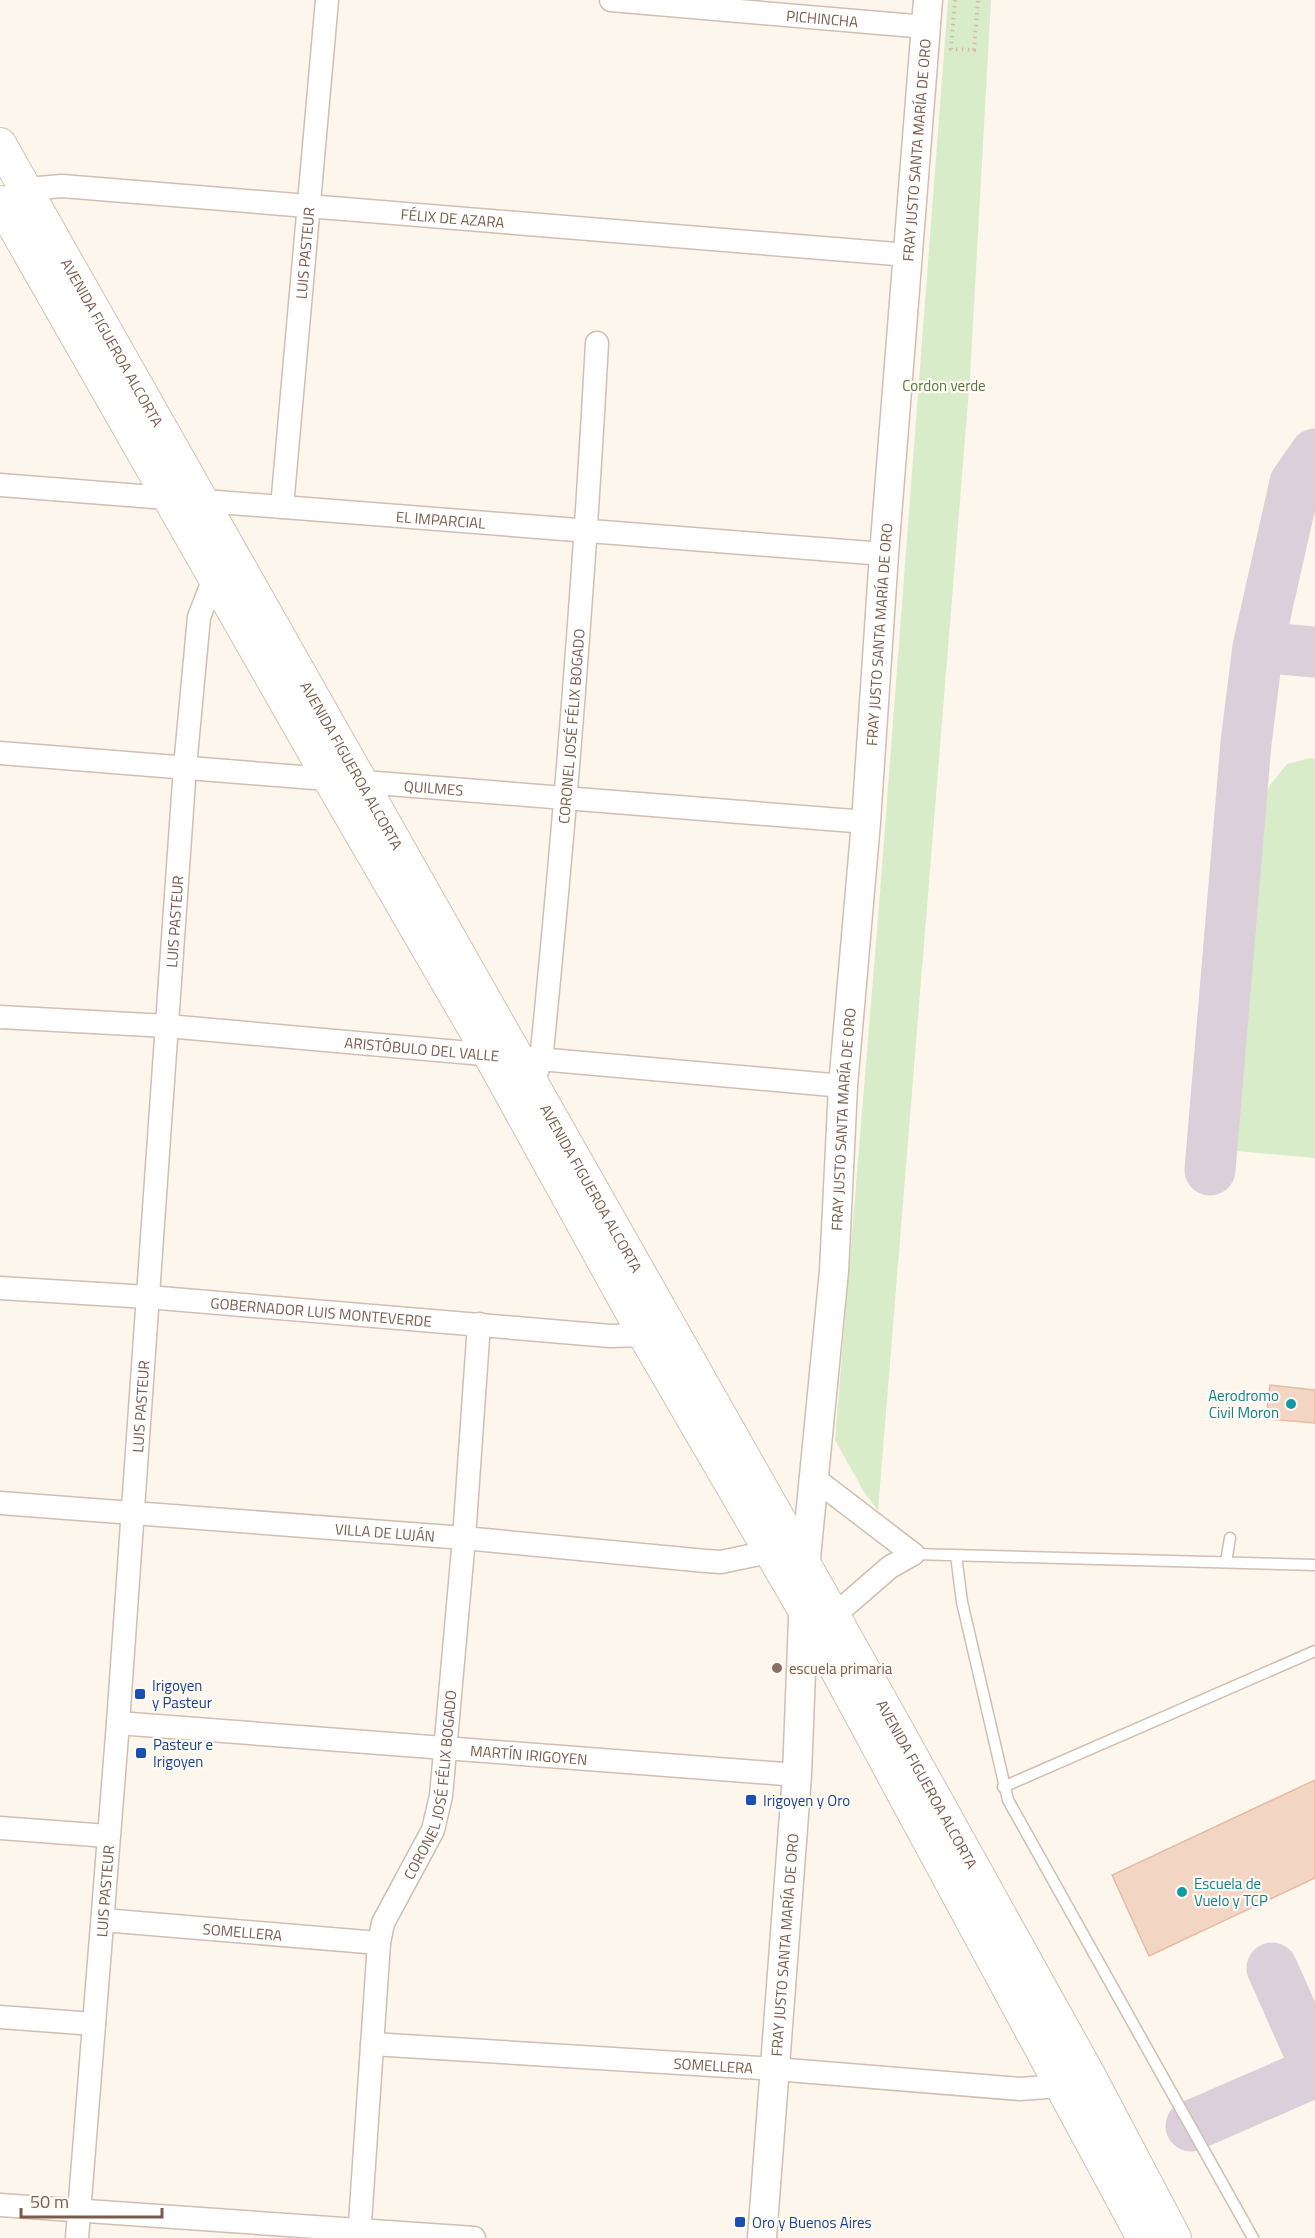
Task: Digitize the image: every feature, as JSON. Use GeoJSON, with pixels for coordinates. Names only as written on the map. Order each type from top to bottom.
{"type":"FeatureCollection","features":[{"type":"Feature","properties":{"kind":"main road","name":"AVENIDA FIGUEROA ALCORTA"},"geometry":{"type":"LineString","coordinates":[[0,144],[9,196],[170,499],[328,777],[519,1071],[644,1335],[769,1552],[817,1618],[1074,2078],[1176,2238]]}},
{"type":"Feature","properties":{"kind":"main road","name":"AVENIDA FIGUEROA ALCORTA"},"geometry":{"type":"LineString","coordinates":[[9,196],[205,502],[363,781],[519,1071],[805,1568],[817,1618]]}},
{"type":"Feature","properties":{"kind":"main road","name":"AVENIDA FIGUEROA ALCORTA"},"geometry":{"type":"LineString","coordinates":[[1074,2078],[1143,2238]]}},
{"type":"Feature","properties":{"kind":"street","name":"LUIS PASTEUR"},"geometry":{"type":"LineString","coordinates":[[282,507],[327,0]]}},
{"type":"Feature","properties":{"kind":"street","name":"PICHINCHA"},"geometry":{"type":"LineString","coordinates":[[611,0],[927,14]]}},
{"type":"Feature","properties":{"kind":"street","name":"FRAY JUSTO SANTA MARÍA DE ORO"},"geometry":{"type":"LineString","coordinates":[[805,1568],[834,1271],[843,1086],[866,822],[884,554],[927,14]]}},
{"type":"Feature","properties":{"kind":"street","name":"FÉLIX DE AZARA"},"geometry":{"type":"LineString","coordinates":[[9,196],[62,186],[908,255]]}},
{"type":"Feature","properties":{"kind":"street","name":"CORONEL JOSÉ FÉLIX BOGADO"},"geometry":{"type":"LineString","coordinates":[[519,1071],[567,799],[587,532],[597,343]]}},
{"type":"Feature","properties":{"kind":"street","name":"EL IMPARCIAL"},"geometry":{"type":"LineString","coordinates":[[0,485],[884,554]]}},
{"type":"Feature","properties":{"kind":"street","name":"LUIS PASTEUR"},"geometry":{"type":"LineString","coordinates":[[77,2238],[118,1723],[185,767],[199,617],[215,576]]}},
{"type":"Feature","properties":{"kind":"street","name":"QUILMES"},"geometry":{"type":"LineString","coordinates":[[0,753],[328,777],[567,799],[866,822]]}},
{"type":"Feature","properties":{"kind":"street","name":"ARISTÓBULO DEL VALLE"},"geometry":{"type":"LineString","coordinates":[[0,1017],[167,1026],[519,1071],[843,1086]]}},
{"type":"Feature","properties":{"kind":"street","name":"GOBERNADOR LUIS MONTEVERDE"},"geometry":{"type":"LineString","coordinates":[[0,1288],[148,1297],[610,1336],[644,1335]]}},
{"type":"Feature","properties":{"kind":"street","name":"CORONEL JOSÉ FÉLIX BOGADO"},"geometry":{"type":"LineString","coordinates":[[359,2234],[379,1943],[383,1923],[433,1830],[446,1749],[479,1324]]}},
{"type":"Feature","properties":{"kind":"street"},"geometry":{"type":"LineString","coordinates":[[815,1479],[913,1554],[890,1567],[817,1618]]}},
{"type":"Feature","properties":{"kind":"street","name":"VILLA DE LUJÁN"},"geometry":{"type":"LineString","coordinates":[[0,1503],[464,1539],[706,1561],[722,1562],[769,1552]]}},
{"type":"Feature","properties":{"kind":"street","name":"FRAY JUSTO SANTA MARÍA DE ORO"},"geometry":{"type":"LineString","coordinates":[[762,2238],[797,1775],[817,1618]]}},
{"type":"Feature","properties":{"kind":"street","name":"MARTÍN IRIGOYEN"},"geometry":{"type":"LineString","coordinates":[[118,1723],[797,1775]]}},
{"type":"Feature","properties":{"kind":"street"},"geometry":{"type":"LineString","coordinates":[[0,1828],[108,1836]]}},
{"type":"Feature","properties":{"kind":"street","name":"SOMELLERA"},"geometry":{"type":"LineString","coordinates":[[103,1920],[379,1943]]}},
{"type":"Feature","properties":{"kind":"street"},"geometry":{"type":"LineString","coordinates":[[0,2017],[94,2024]]}},
{"type":"Feature","properties":{"kind":"street","name":"SOMELLERA"},"geometry":{"type":"LineString","coordinates":[[372,2043],[775,2070],[1020,2090],[1074,2078]]}},
{"type":"Feature","properties":{"kind":"street"},"geometry":{"type":"LineString","coordinates":[[0,2205],[359,2234],[474,2238]]}},
{"type":"Feature","properties":{"kind":"lane"},"geometry":{"type":"LineString","coordinates":[[1226,1562],[1230,1538]]}},
{"type":"Feature","properties":{"kind":"lane"},"geometry":{"type":"LineString","coordinates":[[913,1554],[1315,1565]]}},
{"type":"Feature","properties":{"kind":"lane"},"geometry":{"type":"LineString","coordinates":[[956,1556],[962,1602],[1003,1787],[1253,2238]]}},
{"type":"Feature","properties":{"kind":"lane"},"geometry":{"type":"LineString","coordinates":[[1003,1787],[1315,1651]]}},
{"type":"Feature","properties":{"kind":"path"},"geometry":{"type":"LineString","coordinates":[[955,0],[951,49],[974,50],[978,0]]}},
{"type":"Feature","properties":{"kind":"green space","name":"Cordon verde"},"geometry":{"type":"Polygon","coordinates":[[[948,0],[991,0],[970,377],[878,1511],[864,1492],[835,1440],[879,906],[948,0]]]}},
{"type":"Feature","properties":{"kind":"green space"},"geometry":{"type":"Polygon","coordinates":[[[1315,759],[1315,1158],[1236,1151],[1258,815],[1270,785],[1287,764],[1315,759]]]}},
{"type":"Feature","properties":{"kind":"building","name":"Aerodromo Civil Moron"},"geometry":{"type":"Polygon","coordinates":[[[1270,1385],[1315,1390],[1315,1423],[1266,1419],[1270,1385]]]}},
{"type":"Feature","properties":{"kind":"building"},"geometry":{"type":"Polygon","coordinates":[[[1315,1780],[1315,1878],[1149,1956],[1112,1875],[1315,1780]]]}},
{"type":"Feature","properties":{"kind":"taxiway"},"geometry":{"type":"LineString","coordinates":[[1210,1170],[1246,743],[1258,647],[1295,483],[1315,454]]}},
{"type":"Feature","properties":{"kind":"taxiway"},"geometry":{"type":"LineString","coordinates":[[1258,647],[1315,652]]}},
{"type":"Feature","properties":{"kind":"taxiway"},"geometry":{"type":"LineString","coordinates":[[1272,1968],[1315,2065]]}},
{"type":"Feature","properties":{"kind":"taxiway"},"geometry":{"type":"LineString","coordinates":[[1191,2126],[1315,2072]]}},
{"type":"Feature","properties":{"kind":"place","name":"Aerodromo Civil Moron"},"geometry":{"type":"Point","coordinates":[1291,1404]}},
{"type":"Feature","properties":{"kind":"place","name":"escuela primaria"},"geometry":{"type":"Point","coordinates":[777,1668]}},
{"type":"Feature","properties":{"kind":"place","name":"Irigoyen y Pasteur"},"geometry":{"type":"Point","coordinates":[140,1694]}},
{"type":"Feature","properties":{"kind":"place","name":"Pasteur e Irigoyen"},"geometry":{"type":"Point","coordinates":[141,1753]}},
{"type":"Feature","properties":{"kind":"place","name":"Irigoyen y Oro"},"geometry":{"type":"Point","coordinates":[751,1800]}},
{"type":"Feature","properties":{"kind":"place","name":"Escuela de Vuelo y TCP"},"geometry":{"type":"Point","coordinates":[1182,1892]}},
{"type":"Feature","properties":{"kind":"place","name":"Oro y Buenos Aires"},"geometry":{"type":"Point","coordinates":[740,2222]}}]}
